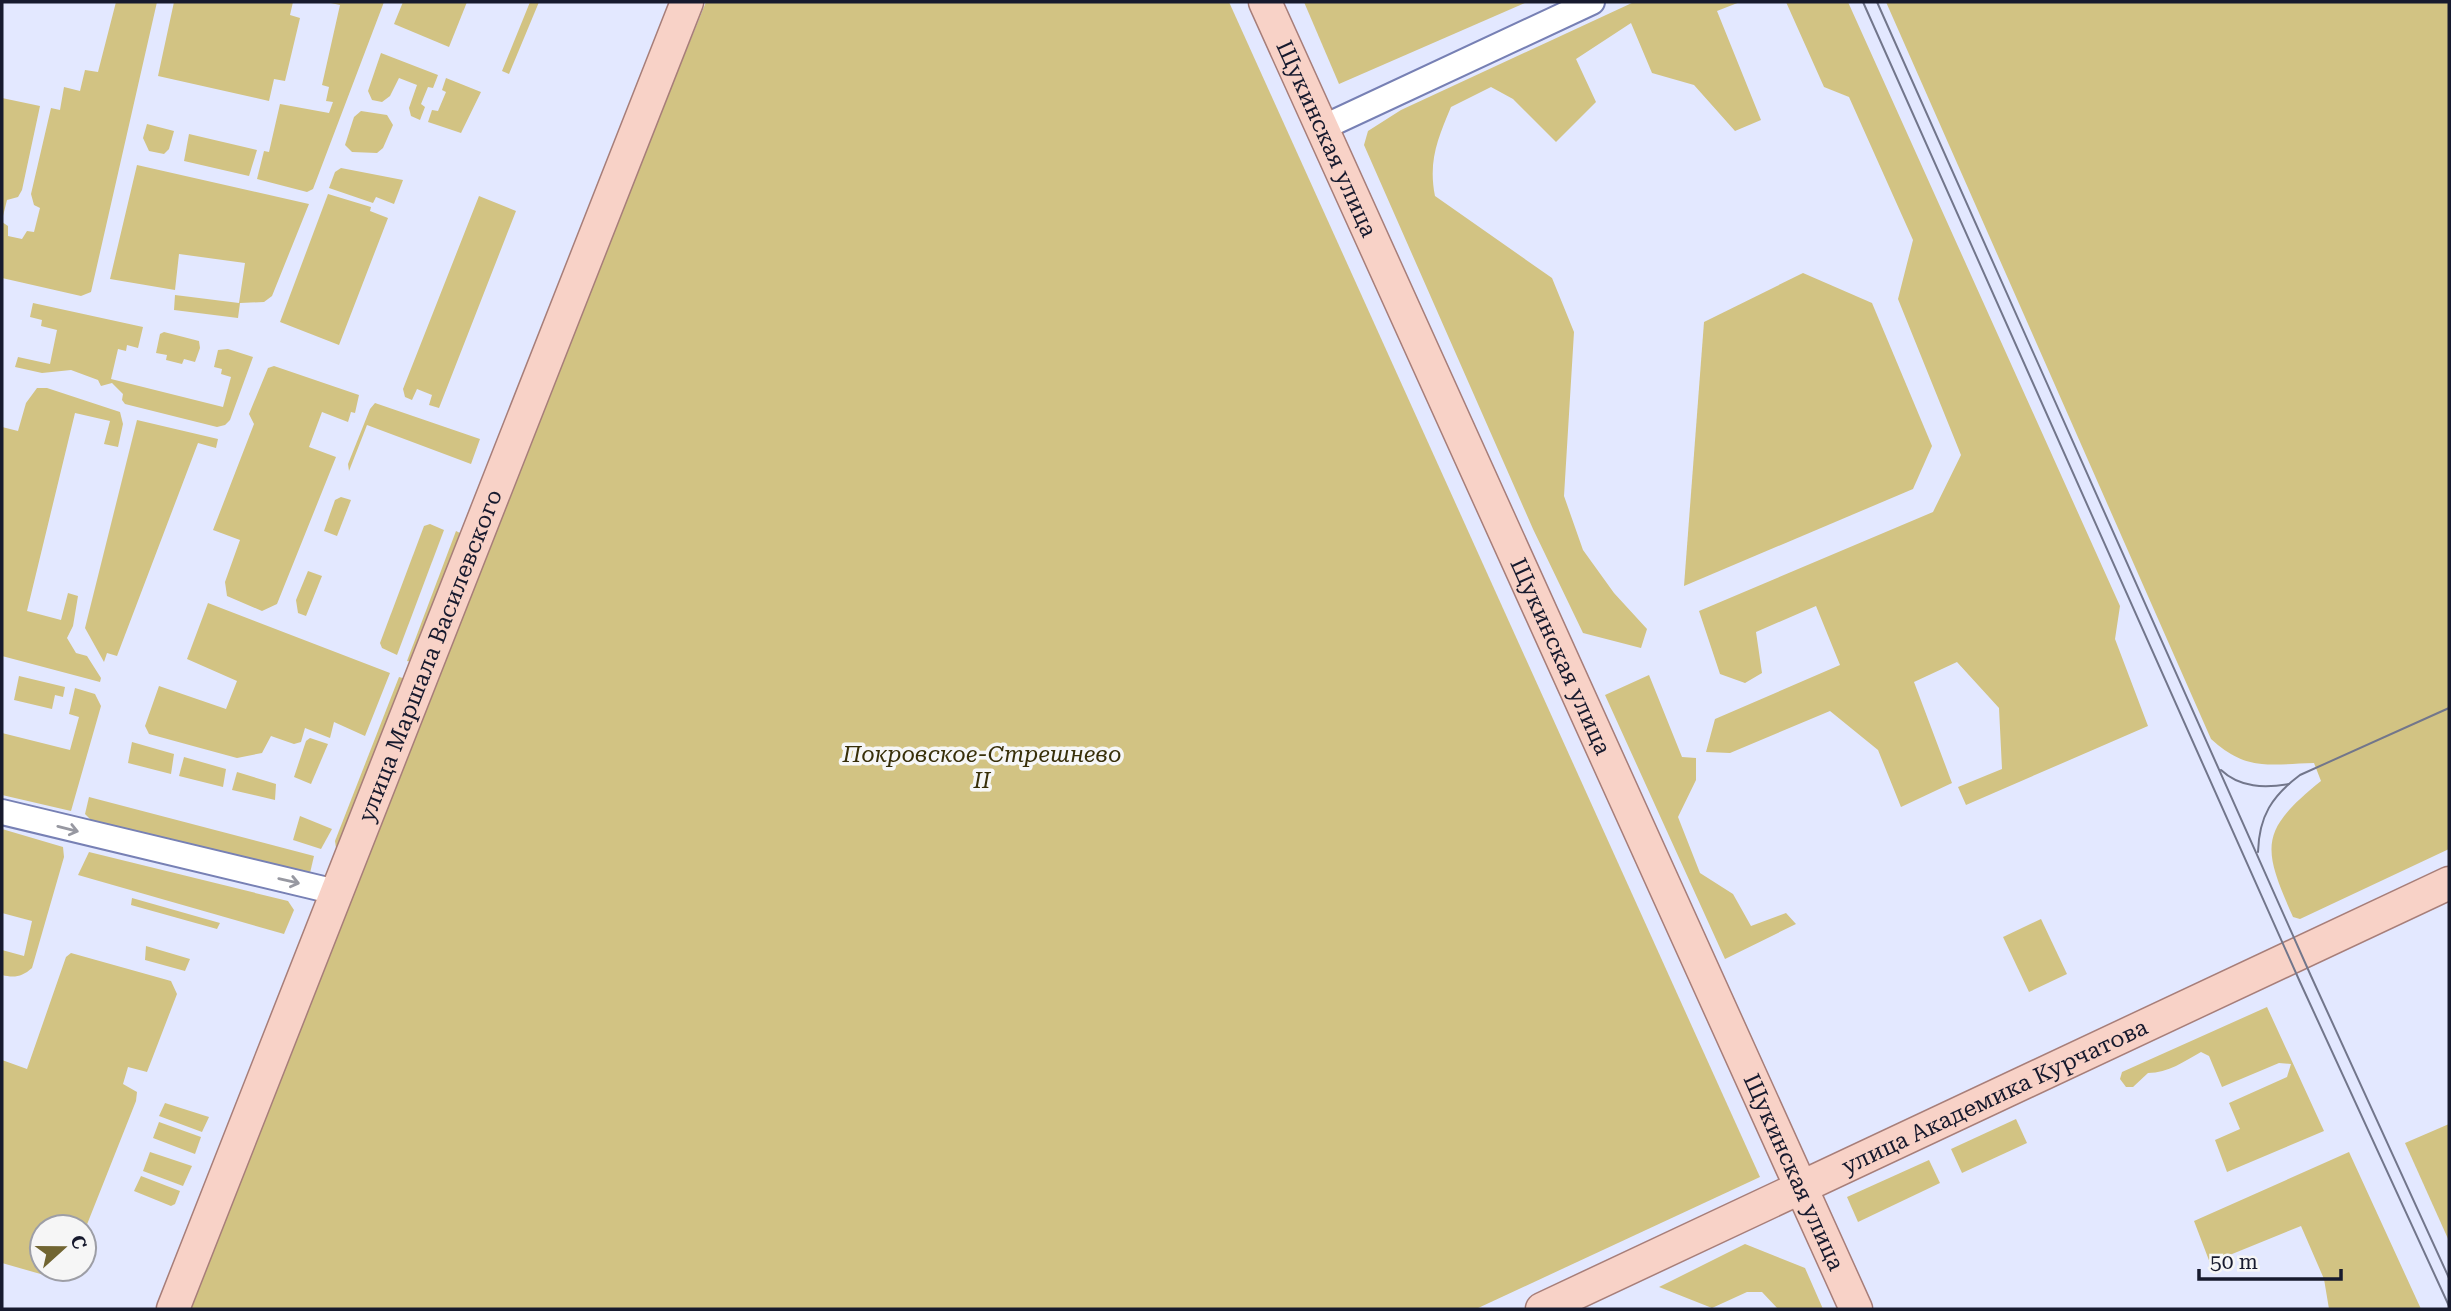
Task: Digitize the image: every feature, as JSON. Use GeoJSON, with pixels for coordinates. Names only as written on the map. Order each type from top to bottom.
{"type":"FeatureCollection","features":[{"type":"Feature","properties":{"kind":"main road","name":"улица Маршала Василевского"},"geometry":{"type":"LineString","coordinates":[[173,1309],[687,2]]}},
{"type":"Feature","properties":{"kind":"main road","name":"Щукинская улица"},"geometry":{"type":"LineString","coordinates":[[1265,2],[1856,1309]]}},
{"type":"Feature","properties":{"kind":"main road","name":"улица Академика Курчатова"},"geometry":{"type":"LineString","coordinates":[[1542,1309],[2449,883]]}},
{"type":"Feature","properties":{"kind":"street"},"geometry":{"type":"LineString","coordinates":[[1322,128],[1592,2]]}},
{"type":"Feature","properties":{"kind":"street"},"geometry":{"type":"LineString","coordinates":[[2,812],[336,892]]}},
{"type":"Feature","properties":{"kind":"green space"},"geometry":{"type":"Polygon","coordinates":[[[116,2],[157,2],[91,292],[81,296],[2,278],[2,222],[8,226],[8,236],[22,239],[27,231],[34,232],[40,208],[34,205],[31,194],[51,108],[60,110],[64,87],[80,91],[85,70],[98,72],[116,2]]]}},
{"type":"Feature","properties":{"kind":"green space"},"geometry":{"type":"Polygon","coordinates":[[[174,2],[293,2],[290,15],[300,18],[285,81],[274,79],[269,101],[158,76],[174,2]]]}},
{"type":"Feature","properties":{"kind":"green space"},"geometry":{"type":"Polygon","coordinates":[[[326,2],[384,2],[313,189],[307,192],[257,179],[264,151],[269,152],[280,104],[329,113],[333,102],[326,101],[329,87],[322,85],[340,5],[326,2]]]}},
{"type":"Feature","properties":{"kind":"green space"},"geometry":{"type":"Polygon","coordinates":[[[403,2],[467,2],[449,47],[394,24],[403,2]]]}},
{"type":"Feature","properties":{"kind":"green space"},"geometry":{"type":"Polygon","coordinates":[[[530,2],[539,2],[509,74],[502,71],[530,2]]]}},
{"type":"Feature","properties":{"kind":"green space","name":"Покровское-Стрешнево II"},"geometry":{"type":"Polygon","coordinates":[[[706,2],[1229,2],[1760,1177],[1476,1309],[187,1309],[506,492],[706,2]]]}},
{"type":"Feature","properties":{"kind":"green space"},"geometry":{"type":"Polygon","coordinates":[[[1304,2],[1527,2],[1339,84],[1304,2]]]}},
{"type":"Feature","properties":{"kind":"green space"},"geometry":{"type":"Polygon","coordinates":[[[1634,2],[1740,2],[1717,11],[1761,120],[1735,131],[1694,85],[1652,73],[1631,23],[1576,59],[1596,102],[1556,142],[1513,99],[1491,87],[1451,107],[1438,140],[1433,183],[1435,196],[1552,278],[1574,332],[1564,496],[1583,550],[1614,593],[1647,629],[1641,648],[1583,633],[1533,529],[1364,145],[1368,131],[1401,110],[1634,2]]]}},
{"type":"Feature","properties":{"kind":"green space"},"geometry":{"type":"Polygon","coordinates":[[[1786,2],[1848,2],[2120,606],[2115,639],[2148,726],[1966,805],[1958,787],[2002,769],[1999,708],[1957,662],[1914,682],[1952,783],[1901,807],[1878,750],[1830,711],[1730,753],[1706,752],[1715,719],[1840,665],[1816,606],[1756,632],[1762,673],[1745,683],[1720,674],[1699,611],[1933,512],[1961,455],[1898,299],[1913,240],[1849,97],[1824,87],[1786,2]]]}},
{"type":"Feature","properties":{"kind":"green space"},"geometry":{"type":"Polygon","coordinates":[[[1886,2],[2449,2],[2449,849],[2300,919],[2293,917],[2276,873],[2272,842],[2286,814],[2321,781],[2314,763],[2260,764],[2236,757],[2211,739],[1886,2]]]}},
{"type":"Feature","properties":{"kind":"green space"},"geometry":{"type":"Polygon","coordinates":[[[381,53],[438,75],[433,88],[428,87],[421,104],[425,107],[420,120],[411,116],[409,108],[417,85],[399,78],[390,96],[382,102],[372,100],[368,91],[381,53]]]}},
{"type":"Feature","properties":{"kind":"green space"},"geometry":{"type":"Polygon","coordinates":[[[446,78],[481,92],[461,133],[428,122],[432,110],[438,111],[446,92],[442,90],[446,78]]]}},
{"type":"Feature","properties":{"kind":"green space"},"geometry":{"type":"Polygon","coordinates":[[[2,98],[40,106],[22,190],[18,197],[7,200],[2,220],[2,98]]]}},
{"type":"Feature","properties":{"kind":"green space"},"geometry":{"type":"Polygon","coordinates":[[[361,111],[387,115],[393,125],[383,148],[377,153],[352,152],[345,145],[354,117],[361,111]]]}},
{"type":"Feature","properties":{"kind":"green space"},"geometry":{"type":"Polygon","coordinates":[[[147,124],[174,131],[169,149],[164,154],[149,151],[143,138],[147,124]]]}},
{"type":"Feature","properties":{"kind":"green space"},"geometry":{"type":"Polygon","coordinates":[[[189,134],[257,150],[249,176],[184,161],[189,134]]]}},
{"type":"Feature","properties":{"kind":"green space"},"geometry":{"type":"Polygon","coordinates":[[[137,165],[309,204],[272,296],[264,302],[240,303],[238,318],[174,310],[175,295],[239,303],[245,263],[179,254],[175,290],[110,279],[137,165]]]}},
{"type":"Feature","properties":{"kind":"green space"},"geometry":{"type":"Polygon","coordinates":[[[341,168],[403,180],[394,204],[376,197],[373,203],[329,188],[335,172],[341,168]]]}},
{"type":"Feature","properties":{"kind":"green space"},"geometry":{"type":"Polygon","coordinates":[[[328,194],[371,207],[370,211],[388,218],[339,345],[280,322],[328,194]]]}},
{"type":"Feature","properties":{"kind":"green space"},"geometry":{"type":"Polygon","coordinates":[[[479,196],[516,211],[439,408],[429,405],[432,395],[417,389],[412,400],[405,397],[403,389],[479,196]]]}},
{"type":"Feature","properties":{"kind":"green space"},"geometry":{"type":"Polygon","coordinates":[[[1803,273],[1872,303],[1932,446],[1913,489],[1684,586],[1704,322],[1803,273]]]}},
{"type":"Feature","properties":{"kind":"green space"},"geometry":{"type":"Polygon","coordinates":[[[33,303],[143,327],[138,348],[127,345],[126,351],[118,349],[111,379],[223,407],[231,377],[221,374],[222,369],[214,367],[218,350],[228,349],[253,357],[230,420],[217,427],[125,404],[122,400],[123,394],[112,383],[101,386],[98,380],[71,370],[42,373],[15,367],[18,357],[50,364],[57,330],[41,326],[42,320],[30,317],[33,303]]]}},
{"type":"Feature","properties":{"kind":"green space"},"geometry":{"type":"Polygon","coordinates":[[[164,332],[199,341],[200,348],[195,362],[184,359],[182,364],[166,360],[167,355],[156,353],[160,334],[164,332]]]}},
{"type":"Feature","properties":{"kind":"green space"},"geometry":{"type":"Polygon","coordinates":[[[274,366],[359,395],[355,413],[351,412],[348,422],[322,412],[309,447],[336,457],[277,604],[262,611],[227,596],[225,582],[240,540],[213,530],[254,424],[249,414],[268,368],[274,366]]]}},
{"type":"Feature","properties":{"kind":"green space"},"geometry":{"type":"Polygon","coordinates":[[[37,388],[47,388],[120,412],[123,424],[118,447],[104,444],[110,421],[75,413],[27,611],[61,620],[68,593],[78,596],[73,626],[67,638],[76,653],[87,656],[101,678],[100,682],[2,656],[2,427],[18,431],[26,403],[37,388]]]}},
{"type":"Feature","properties":{"kind":"green space"},"geometry":{"type":"Polygon","coordinates":[[[375,403],[480,439],[471,464],[367,425],[349,471],[348,464],[370,409],[375,403]]]}},
{"type":"Feature","properties":{"kind":"green space"},"geometry":{"type":"Polygon","coordinates":[[[137,420],[218,439],[216,448],[198,443],[117,656],[107,653],[104,662],[85,628],[137,420]]]}},
{"type":"Feature","properties":{"kind":"green space"},"geometry":{"type":"Polygon","coordinates":[[[341,497],[351,500],[337,536],[324,531],[335,500],[341,497]]]}},
{"type":"Feature","properties":{"kind":"green space"},"geometry":{"type":"Polygon","coordinates":[[[430,524],[444,530],[397,655],[382,648],[380,643],[424,526],[430,524]]]}},
{"type":"Feature","properties":{"kind":"green space"},"geometry":{"type":"Polygon","coordinates":[[[456,531],[460,533],[416,663],[407,661],[456,531]]]}},
{"type":"Feature","properties":{"kind":"green space"},"geometry":{"type":"Polygon","coordinates":[[[308,571],[322,576],[306,616],[298,613],[296,600],[308,571]]]}},
{"type":"Feature","properties":{"kind":"green space"},"geometry":{"type":"Polygon","coordinates":[[[208,603],[390,673],[365,736],[334,722],[330,738],[305,728],[301,742],[294,744],[271,736],[262,753],[237,758],[149,734],[145,726],[159,686],[226,709],[237,681],[187,659],[208,603]]]}},
{"type":"Feature","properties":{"kind":"green space"},"geometry":{"type":"Polygon","coordinates":[[[1649,675],[1682,757],[1696,758],[1696,780],[1678,817],[1700,873],[1733,894],[1751,926],[1786,913],[1796,924],[1725,959],[1605,695],[1649,675]]]}},
{"type":"Feature","properties":{"kind":"green space"},"geometry":{"type":"Polygon","coordinates":[[[19,676],[65,687],[63,697],[55,695],[52,709],[14,700],[19,676]]]}},
{"type":"Feature","properties":{"kind":"green space"},"geometry":{"type":"Polygon","coordinates":[[[399,677],[410,680],[342,850],[336,848],[335,841],[399,677]]]}},
{"type":"Feature","properties":{"kind":"green space"},"geometry":{"type":"Polygon","coordinates":[[[75,688],[95,694],[101,706],[71,811],[2,795],[2,733],[70,750],[79,717],[69,714],[75,688]]]}},
{"type":"Feature","properties":{"kind":"green space"},"geometry":{"type":"Polygon","coordinates":[[[310,738],[328,744],[311,784],[294,777],[306,741],[310,738]]]}},
{"type":"Feature","properties":{"kind":"green space"},"geometry":{"type":"Polygon","coordinates":[[[132,742],[174,754],[171,774],[128,763],[132,742]]]}},
{"type":"Feature","properties":{"kind":"green space"},"geometry":{"type":"Polygon","coordinates":[[[184,757],[226,769],[223,787],[179,776],[184,757]]]}},
{"type":"Feature","properties":{"kind":"green space"},"geometry":{"type":"Polygon","coordinates":[[[237,772],[276,784],[275,800],[232,790],[237,772]]]}},
{"type":"Feature","properties":{"kind":"green space"},"geometry":{"type":"Polygon","coordinates":[[[89,797],[314,856],[310,873],[95,824],[85,814],[89,797]]]}},
{"type":"Feature","properties":{"kind":"green space"},"geometry":{"type":"Polygon","coordinates":[[[300,816],[332,829],[321,849],[293,840],[300,816]]]}},
{"type":"Feature","properties":{"kind":"green space"},"geometry":{"type":"Polygon","coordinates":[[[2,829],[63,847],[64,857],[32,968],[14,976],[2,975],[2,950],[24,956],[32,921],[2,913],[2,829]]]}},
{"type":"Feature","properties":{"kind":"green space"},"geometry":{"type":"Polygon","coordinates":[[[89,852],[288,901],[294,910],[284,934],[78,875],[89,852]]]}},
{"type":"Feature","properties":{"kind":"green space"},"geometry":{"type":"Polygon","coordinates":[[[132,898],[220,923],[217,929],[131,905],[132,898]]]}},
{"type":"Feature","properties":{"kind":"green space"},"geometry":{"type":"Polygon","coordinates":[[[2041,919],[2067,974],[2029,992],[2003,937],[2041,919]]]}},
{"type":"Feature","properties":{"kind":"green space"},"geometry":{"type":"Polygon","coordinates":[[[146,946],[190,959],[185,971],[145,960],[146,946]]]}},
{"type":"Feature","properties":{"kind":"green space"},"geometry":{"type":"Polygon","coordinates":[[[71,953],[171,981],[177,994],[147,1072],[128,1067],[123,1084],[137,1092],[136,1101],[92,1213],[28,1213],[28,1270],[2,1263],[2,1060],[27,1069],[66,957],[71,953]]]}},
{"type":"Feature","properties":{"kind":"green space"},"geometry":{"type":"Polygon","coordinates":[[[2267,1007],[2324,1131],[2227,1172],[2215,1140],[2240,1129],[2229,1103],[2287,1077],[2291,1064],[2279,1063],[2222,1087],[2209,1056],[2201,1052],[2169,1069],[2148,1073],[2133,1087],[2126,1087],[2120,1079],[2122,1072],[2267,1007]]]}},
{"type":"Feature","properties":{"kind":"green space"},"geometry":{"type":"Polygon","coordinates":[[[165,1103],[209,1117],[202,1132],[159,1116],[165,1103]]]}},
{"type":"Feature","properties":{"kind":"green space"},"geometry":{"type":"Polygon","coordinates":[[[2016,1119],[2027,1143],[1962,1173],[1951,1149],[2016,1119]]]}},
{"type":"Feature","properties":{"kind":"green space"},"geometry":{"type":"Polygon","coordinates":[[[159,1122],[201,1137],[195,1154],[153,1138],[159,1122]]]}},
{"type":"Feature","properties":{"kind":"green space"},"geometry":{"type":"Polygon","coordinates":[[[2449,1124],[2449,1241],[2405,1143],[2449,1124]]]}},
{"type":"Feature","properties":{"kind":"green space"},"geometry":{"type":"Polygon","coordinates":[[[150,1152],[192,1166],[183,1186],[143,1171],[150,1152]]]}},
{"type":"Feature","properties":{"kind":"green space"},"geometry":{"type":"Polygon","coordinates":[[[2349,1152],[2421,1309],[2329,1309],[2324,1279],[2301,1226],[2210,1263],[2194,1221],[2349,1152]]]}},
{"type":"Feature","properties":{"kind":"green space"},"geometry":{"type":"Polygon","coordinates":[[[1929,1160],[1940,1183],[1858,1222],[1847,1197],[1929,1160]]]}},
{"type":"Feature","properties":{"kind":"green space"},"geometry":{"type":"Polygon","coordinates":[[[141,1176],[180,1191],[175,1204],[171,1206],[134,1191],[141,1176]]]}},
{"type":"Feature","properties":{"kind":"green space"},"geometry":{"type":"Polygon","coordinates":[[[1745,1244],[1805,1268],[1823,1309],[1778,1309],[1762,1292],[1747,1292],[1712,1308],[1659,1287],[1745,1244]]]}},
{"type":"Feature","properties":{"kind":"tram line"},"geometry":{"type":"LineString","coordinates":[[1863,2],[2300,982],[2449,1306]]}},
{"type":"Feature","properties":{"kind":"tram line"},"geometry":{"type":"LineString","coordinates":[[1877,2],[2311,976],[2449,1278]]}},
{"type":"Feature","properties":{"kind":"tram line"},"geometry":{"type":"LineString","coordinates":[[2258,852],[2264,817],[2275,799],[2300,775],[2449,708]]}},
{"type":"Feature","properties":{"kind":"tram line"},"geometry":{"type":"LineString","coordinates":[[2221,770],[2236,780],[2253,785],[2289,784]]}}]}
